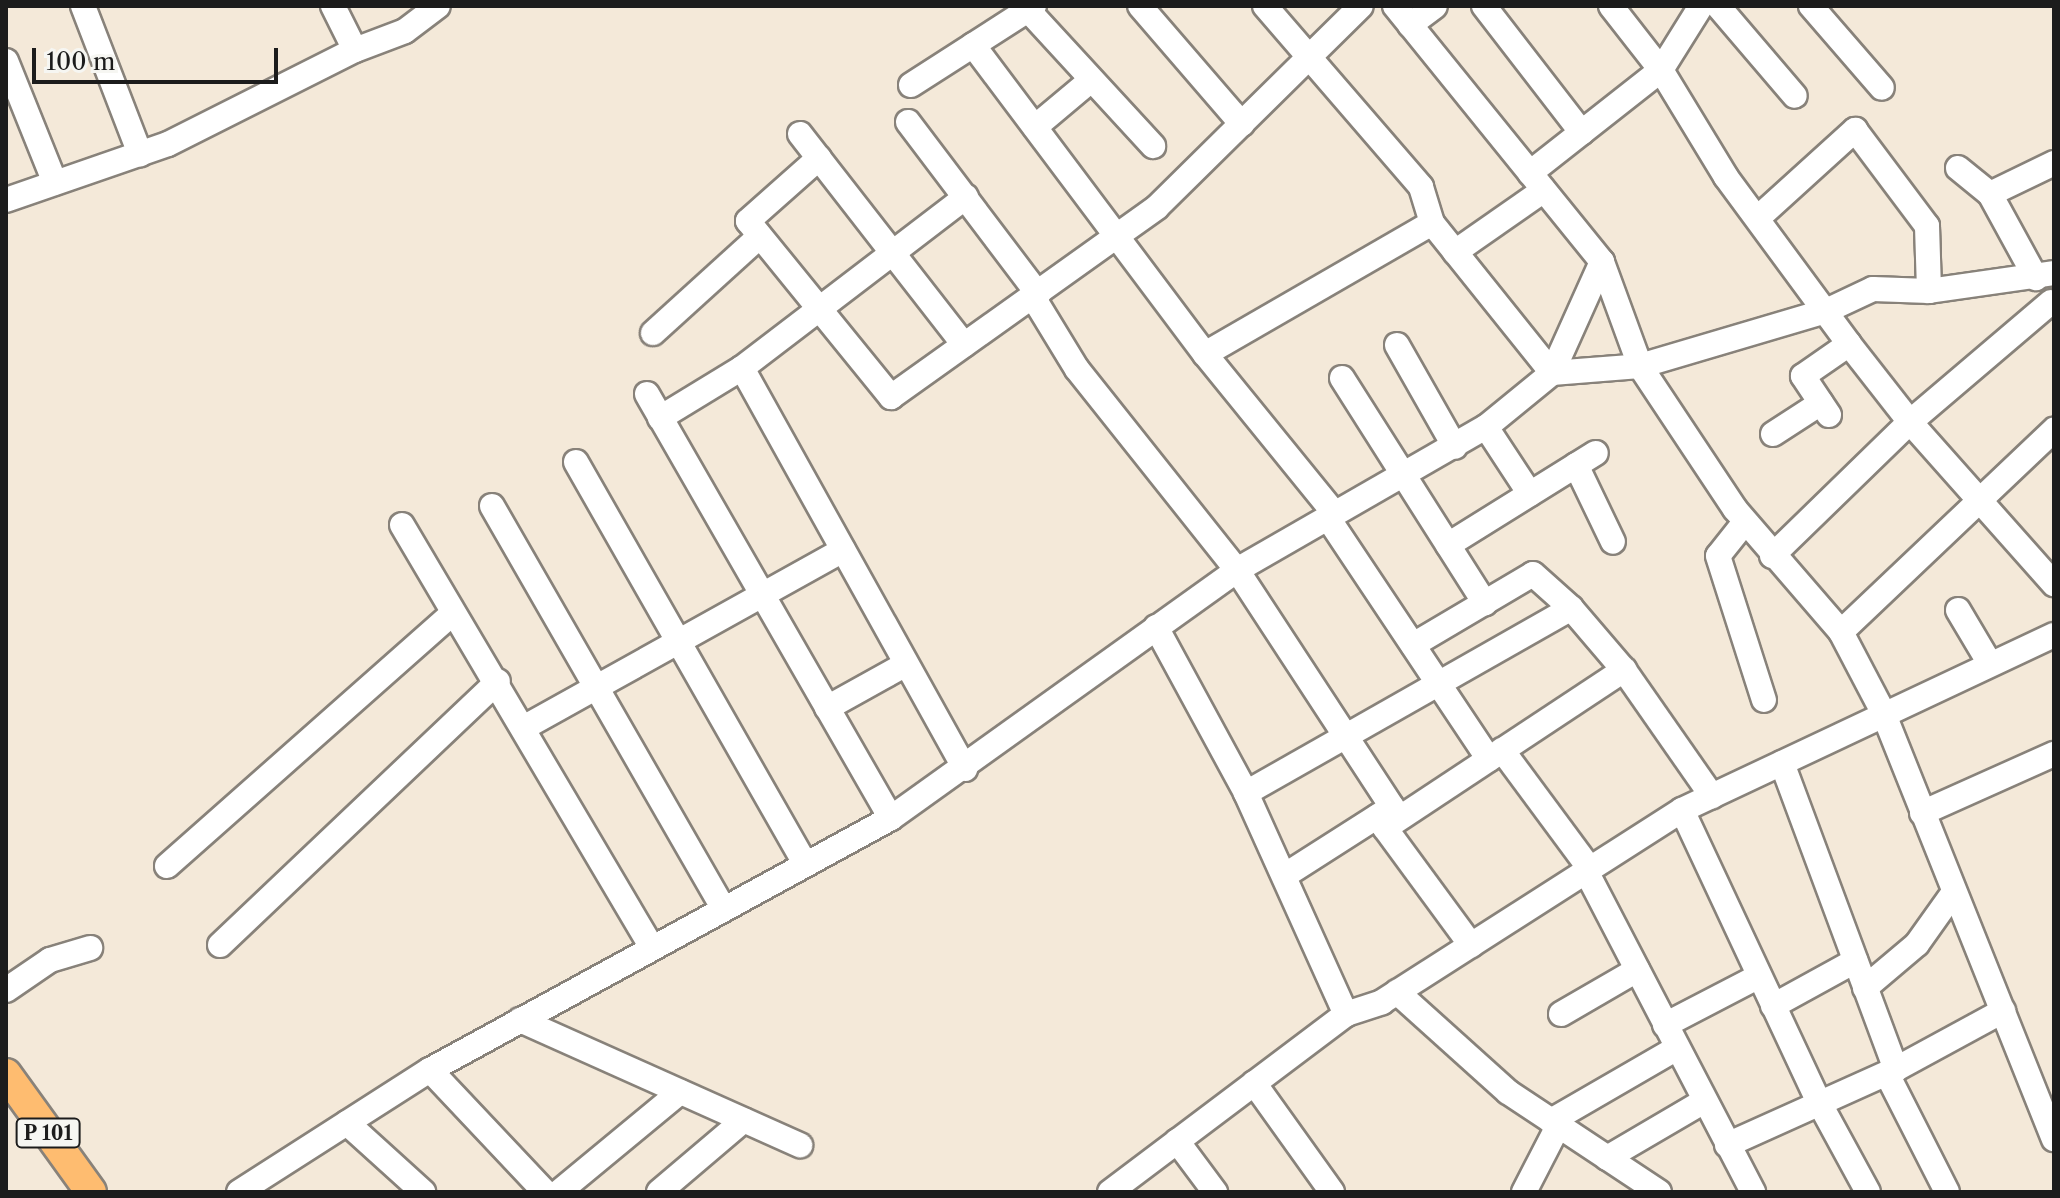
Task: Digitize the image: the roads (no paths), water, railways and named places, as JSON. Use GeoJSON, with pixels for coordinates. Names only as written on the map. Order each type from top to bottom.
{"type":"FeatureCollection","features":[{"type":"Feature","properties":{"kind":"main road","name":"P 101"},"geometry":{"type":"LineString","coordinates":[[6,1074],[91,1192]]}},
{"type":"Feature","properties":{"kind":"street"},"geometry":{"type":"LineString","coordinates":[[83,6],[140,154]]}},
{"type":"Feature","properties":{"kind":"street"},"geometry":{"type":"LineString","coordinates":[[333,6],[355,50]]}},
{"type":"Feature","properties":{"kind":"street"},"geometry":{"type":"LineString","coordinates":[[6,200],[140,154],[355,50],[405,31],[438,6]]}},
{"type":"Feature","properties":{"kind":"street"},"geometry":{"type":"LineString","coordinates":[[1140,6],[1242,124]]}},
{"type":"Feature","properties":{"kind":"street"},"geometry":{"type":"LineString","coordinates":[[1265,6],[1308,59],[1345,95],[1421,187],[1432,223],[1552,373]]}},
{"type":"Feature","properties":{"kind":"street"},"geometry":{"type":"LineString","coordinates":[[819,158],[748,221],[891,397],[1117,238],[1242,124],[1361,6]]}},
{"type":"Feature","properties":{"kind":"street"},"geometry":{"type":"LineString","coordinates":[[1395,6],[1602,262],[1640,366],[1745,522],[1841,632],[1883,712],[2054,1139]]}},
{"type":"Feature","properties":{"kind":"street"},"geometry":{"type":"LineString","coordinates":[[1410,25],[1435,6]]}},
{"type":"Feature","properties":{"kind":"street"},"geometry":{"type":"LineString","coordinates":[[1484,6],[1582,133]]}},
{"type":"Feature","properties":{"kind":"street"},"geometry":{"type":"LineString","coordinates":[[1611,6],[1661,70],[1726,177],[1759,217],[1849,344],[1910,422],[2054,584]]}},
{"type":"Feature","properties":{"kind":"street"},"geometry":{"type":"LineString","coordinates":[[1455,252],[1537,182],[1582,133],[1661,70],[1701,6]]}},
{"type":"Feature","properties":{"kind":"street"},"geometry":{"type":"LineString","coordinates":[[1718,6],[1795,96]]}},
{"type":"Feature","properties":{"kind":"street"},"geometry":{"type":"LineString","coordinates":[[1811,6],[1882,88]]}},
{"type":"Feature","properties":{"kind":"street"},"geometry":{"type":"LineString","coordinates":[[911,85],[1031,8],[1091,80],[1153,146]]}},
{"type":"Feature","properties":{"kind":"street"},"geometry":{"type":"LineString","coordinates":[[973,45],[1331,516],[1438,682],[1588,870],[1753,1192]]}},
{"type":"Feature","properties":{"kind":"street"},"geometry":{"type":"LineString","coordinates":[[6,61],[55,183]]}},
{"type":"Feature","properties":{"kind":"street"},"geometry":{"type":"LineString","coordinates":[[1035,127],[1091,80]]}},
{"type":"Feature","properties":{"kind":"street"},"geometry":{"type":"LineString","coordinates":[[908,122],[1036,296],[1077,369],[1237,570],[1348,734],[1392,807],[1381,822]]}},
{"type":"Feature","properties":{"kind":"street"},"geometry":{"type":"LineString","coordinates":[[1759,217],[1855,130],[1927,226],[1929,291]]}},
{"type":"Feature","properties":{"kind":"street"},"geometry":{"type":"LineString","coordinates":[[800,134],[964,345]]}},
{"type":"Feature","properties":{"kind":"street"},"geometry":{"type":"LineString","coordinates":[[1990,194],[2054,163]]}},
{"type":"Feature","properties":{"kind":"street"},"geometry":{"type":"LineString","coordinates":[[1772,556],[1910,422],[2052,303],[2045,276],[1990,194],[1958,168]]}},
{"type":"Feature","properties":{"kind":"street"},"geometry":{"type":"LineString","coordinates":[[660,418],[742,368],[966,197]]}},
{"type":"Feature","properties":{"kind":"street"},"geometry":{"type":"LineString","coordinates":[[1205,354],[1432,223]]}},
{"type":"Feature","properties":{"kind":"street"},"geometry":{"type":"LineString","coordinates":[[653,333],[760,236]]}},
{"type":"Feature","properties":{"kind":"street"},"geometry":{"type":"LineString","coordinates":[[239,1192],[274,1182],[347,1123],[430,1070],[891,818],[965,769],[1237,570],[1486,427],[1552,373],[1602,262]]}},
{"type":"Feature","properties":{"kind":"street"},"geometry":{"type":"LineString","coordinates":[[1552,373],[1640,366],[1826,311],[1873,289],[1929,291],[2045,276]]}},
{"type":"Feature","properties":{"kind":"street"},"geometry":{"type":"LineString","coordinates":[[1773,434],[1825,409],[1803,376],[1849,344]]}},
{"type":"Feature","properties":{"kind":"street"},"geometry":{"type":"LineString","coordinates":[[1397,345],[1455,447]]}},
{"type":"Feature","properties":{"kind":"street"},"geometry":{"type":"LineString","coordinates":[[742,368],[965,769]]}},
{"type":"Feature","properties":{"kind":"street"},"geometry":{"type":"LineString","coordinates":[[1342,378],[1485,603]]}},
{"type":"Feature","properties":{"kind":"street"},"geometry":{"type":"LineString","coordinates":[[647,394],[891,818]]}},
{"type":"Feature","properties":{"kind":"street"},"geometry":{"type":"LineString","coordinates":[[1486,427],[1530,494]]}},
{"type":"Feature","properties":{"kind":"street"},"geometry":{"type":"LineString","coordinates":[[1841,632],[2052,435]]}},
{"type":"Feature","properties":{"kind":"street"},"geometry":{"type":"LineString","coordinates":[[1448,545],[1586,459],[1613,542]]}},
{"type":"Feature","properties":{"kind":"street"},"geometry":{"type":"LineString","coordinates":[[576,462],[805,864]]}},
{"type":"Feature","properties":{"kind":"street"},"geometry":{"type":"LineString","coordinates":[[492,506],[724,909]]}},
{"type":"Feature","properties":{"kind":"street"},"geometry":{"type":"LineString","coordinates":[[1745,522],[1718,556],[1764,700]]}},
{"type":"Feature","properties":{"kind":"street"},"geometry":{"type":"LineString","coordinates":[[402,525],[451,615],[498,681],[652,948]]}},
{"type":"Feature","properties":{"kind":"street"},"geometry":{"type":"LineString","coordinates":[[525,727],[843,550]]}},
{"type":"Feature","properties":{"kind":"street"},"geometry":{"type":"LineString","coordinates":[[1413,645],[1533,574],[1571,608],[1624,670],[1712,796]]}},
{"type":"Feature","properties":{"kind":"street"},"geometry":{"type":"LineString","coordinates":[[1246,793],[1571,608]]}},
{"type":"Feature","properties":{"kind":"street"},"geometry":{"type":"LineString","coordinates":[[1958,610],[1990,664]]}},
{"type":"Feature","properties":{"kind":"street"},"geometry":{"type":"LineString","coordinates":[[167,866],[451,615]]}},
{"type":"Feature","properties":{"kind":"street"},"geometry":{"type":"LineString","coordinates":[[1156,627],[1246,793],[1346,1014]]}},
{"type":"Feature","properties":{"kind":"street"},"geometry":{"type":"LineString","coordinates":[[1110,1192],[1346,1014],[1397,992],[1682,810],[1883,712],[2054,635]]}},
{"type":"Feature","properties":{"kind":"street"},"geometry":{"type":"LineString","coordinates":[[827,708],[906,664]]}},
{"type":"Feature","properties":{"kind":"street"},"geometry":{"type":"LineString","coordinates":[[1284,876],[1496,754],[1624,670]]}},
{"type":"Feature","properties":{"kind":"street"},"geometry":{"type":"LineString","coordinates":[[220,945],[498,681]]}},
{"type":"Feature","properties":{"kind":"street"},"geometry":{"type":"LineString","coordinates":[[1922,813],[2054,754]]}},
{"type":"Feature","properties":{"kind":"street"},"geometry":{"type":"LineString","coordinates":[[1782,763],[1865,988],[1892,1072],[1947,1192]]}},
{"type":"Feature","properties":{"kind":"street"},"geometry":{"type":"LineString","coordinates":[[1682,810],[1820,1104],[1868,1192]]}},
{"type":"Feature","properties":{"kind":"street"},"geometry":{"type":"LineString","coordinates":[[1381,822],[1471,945]]}},
{"type":"Feature","properties":{"kind":"street"},"geometry":{"type":"LineString","coordinates":[[1865,988],[1917,944],[1954,892]]}},
{"type":"Feature","properties":{"kind":"street"},"geometry":{"type":"LineString","coordinates":[[6,990],[50,960],[90,948]]}},
{"type":"Feature","properties":{"kind":"street"},"geometry":{"type":"LineString","coordinates":[[1773,1006],[1855,961]]}},
{"type":"Feature","properties":{"kind":"street"},"geometry":{"type":"LineString","coordinates":[[1561,1014],[1637,970]]}},
{"type":"Feature","properties":{"kind":"street"},"geometry":{"type":"LineString","coordinates":[[1665,1025],[1759,976]]}},
{"type":"Feature","properties":{"kind":"street"},"geometry":{"type":"LineString","coordinates":[[1397,992],[1508,1092],[1607,1158],[1631,1184],[1659,1192]]}},
{"type":"Feature","properties":{"kind":"street"},"geometry":{"type":"LineString","coordinates":[[1727,1145],[1892,1072],[2003,1011]]}},
{"type":"Feature","properties":{"kind":"street"},"geometry":{"type":"LineString","coordinates":[[520,1020],[800,1145]]}},
{"type":"Feature","properties":{"kind":"street"},"geometry":{"type":"LineString","coordinates":[[1524,1192],[1555,1123],[1677,1048]]}},
{"type":"Feature","properties":{"kind":"street"},"geometry":{"type":"LineString","coordinates":[[430,1070],[545,1192]]}},
{"type":"Feature","properties":{"kind":"street"},"geometry":{"type":"LineString","coordinates":[[1254,1083],[1332,1192]]}},
{"type":"Feature","properties":{"kind":"street"},"geometry":{"type":"LineString","coordinates":[[559,1192],[680,1092]]}},
{"type":"Feature","properties":{"kind":"street"},"geometry":{"type":"LineString","coordinates":[[1607,1158],[1704,1101]]}},
{"type":"Feature","properties":{"kind":"street"},"geometry":{"type":"LineString","coordinates":[[659,1192],[744,1120]]}},
{"type":"Feature","properties":{"kind":"street"},"geometry":{"type":"LineString","coordinates":[[347,1123],[423,1192]]}},
{"type":"Feature","properties":{"kind":"street"},"geometry":{"type":"LineString","coordinates":[[1177,1141],[1215,1192]]}}]}
